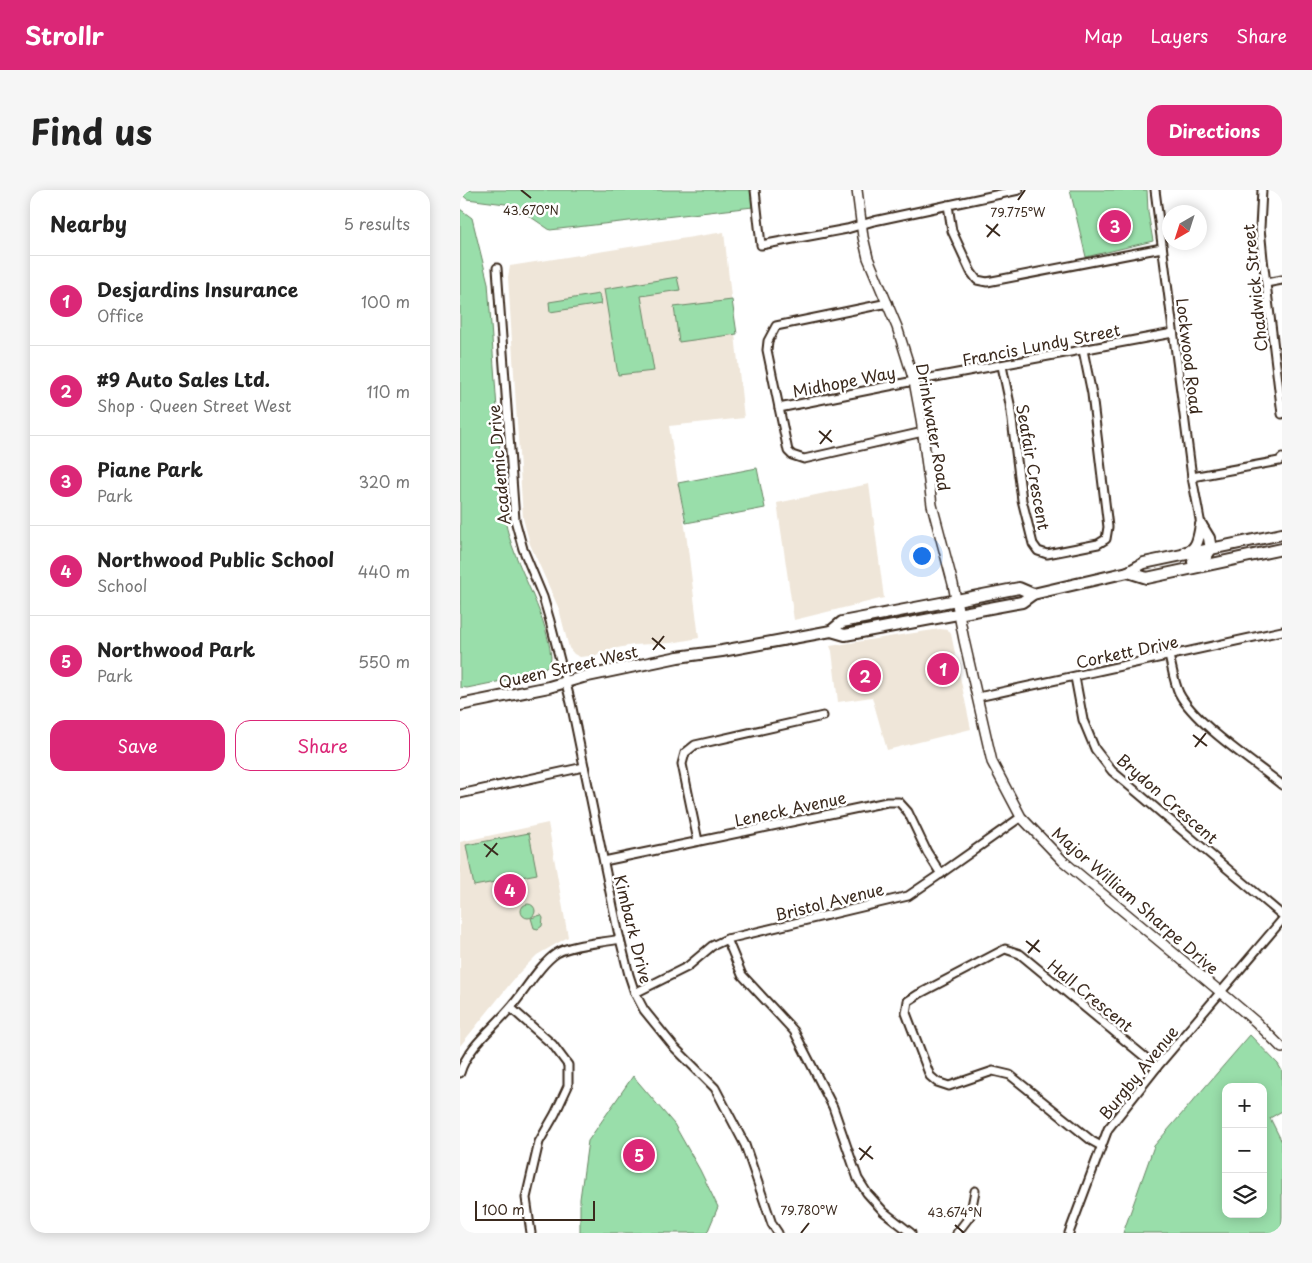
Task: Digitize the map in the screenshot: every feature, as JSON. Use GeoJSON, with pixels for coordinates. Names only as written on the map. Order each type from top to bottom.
{"type":"FeatureCollection","features":[{"type":"Feature","properties":{"kind":"main road"},"geometry":{"type":"LineString","coordinates":[[1147,578],[1150,571],[1204,560],[1211,549],[1209,538],[1201,525]]}},
{"type":"Feature","properties":{"kind":"main road"},"geometry":{"type":"LineString","coordinates":[[1164,559],[1168,556],[1191,551],[1196,545],[1201,525]]}},
{"type":"Feature","properties":{"kind":"main road","name":"Queen Street West"},"geometry":{"type":"LineString","coordinates":[[460,705],[678,658],[831,631],[845,635],[1022,602],[1033,594],[1128,572],[1144,564],[1282,534]]}},
{"type":"Feature","properties":{"kind":"main road"},"geometry":{"type":"LineString","coordinates":[[1128,572],[1147,578],[1282,549]]}},
{"type":"Feature","properties":{"kind":"main road","name":"Queen Street West"},"geometry":{"type":"LineString","coordinates":[[831,631],[842,622],[956,599],[1019,588],[1033,594]]}},
{"type":"Feature","properties":{"kind":"street"},"geometry":{"type":"LineString","coordinates":[[755,190],[761,244],[847,229],[862,224],[1019,190]]}},
{"type":"Feature","properties":{"kind":"street","name":"Drinkwater Road"},"geometry":{"type":"LineString","coordinates":[[857,190],[863,237],[868,258],[903,343],[914,381],[923,432],[932,505],[959,614]]}},
{"type":"Feature","properties":{"kind":"street","name":"Lockwood Road"},"geometry":{"type":"LineString","coordinates":[[1155,190],[1162,248]]}},
{"type":"Feature","properties":{"kind":"street","name":"Chadwick Street"},"geometry":{"type":"LineString","coordinates":[[1262,190],[1260,228],[1282,414]]}},
{"type":"Feature","properties":{"kind":"street"},"geometry":{"type":"LineString","coordinates":[[948,205],[952,231],[973,276],[982,282],[1011,279],[1162,248]]}},
{"type":"Feature","properties":{"kind":"street","name":"Lockwood Road"},"geometry":{"type":"LineString","coordinates":[[1162,250],[1192,477],[1201,525]]}},
{"type":"Feature","properties":{"kind":"street","name":"Academic Drive"},"geometry":{"type":"LineString","coordinates":[[497,268],[515,520],[523,549],[546,606],[565,682]]}},
{"type":"Feature","properties":{"kind":"street"},"geometry":{"type":"LineString","coordinates":[[1266,283],[1282,280]]}},
{"type":"Feature","properties":{"kind":"street"},"geometry":{"type":"LineString","coordinates":[[888,303],[776,326],[768,341],[767,350],[788,451],[792,455],[804,459],[923,432]]}},
{"type":"Feature","properties":{"kind":"street","name":"Francis Lundy Street"},"geometry":{"type":"LineString","coordinates":[[914,381],[1173,333]]}},
{"type":"Feature","properties":{"kind":"street","name":"Seafair Crescent"},"geometry":{"type":"LineString","coordinates":[[1002,366],[1010,404],[1022,500],[1033,544],[1038,551],[1047,554],[1098,544],[1106,539],[1108,527],[1092,394],[1083,350]]}},
{"type":"Feature","properties":{"kind":"street","name":"Midhope Way"},"geometry":{"type":"LineString","coordinates":[[779,408],[914,381]]}},
{"type":"Feature","properties":{"kind":"street"},"geometry":{"type":"LineString","coordinates":[[1192,477],[1279,461],[1282,458]]}},
{"type":"Feature","properties":{"kind":"street","name":"Major William Sharpe Drive"},"geometry":{"type":"LineString","coordinates":[[959,614],[992,762],[1020,817],[1063,861],[1221,992],[1256,1022],[1282,1048]]}},
{"type":"Feature","properties":{"kind":"street","name":"Corkett Drive"},"geometry":{"type":"LineString","coordinates":[[978,696],[1075,677],[1282,631]]}},
{"type":"Feature","properties":{"kind":"street"},"geometry":{"type":"LineString","coordinates":[[1169,656],[1179,693],[1192,710],[1206,724],[1282,785]]}},
{"type":"Feature","properties":{"kind":"street","name":"Brydon Crescent"},"geometry":{"type":"LineString","coordinates":[[1075,677],[1082,720],[1095,748],[1112,771],[1282,915]]}},
{"type":"Feature","properties":{"kind":"street","name":"Kimbark Drive"},"geometry":{"type":"LineString","coordinates":[[565,682],[620,939],[635,993],[644,1010],[674,1047],[716,1088],[745,1145],[772,1224],[778,1233]]}},
{"type":"Feature","properties":{"kind":"street"},"geometry":{"type":"LineString","coordinates":[[698,841],[682,764],[685,753],[695,745],[823,716]]}},
{"type":"Feature","properties":{"kind":"street"},"geometry":{"type":"LineString","coordinates":[[460,794],[584,767]]}},
{"type":"Feature","properties":{"kind":"street","name":"Leneck Avenue"},"geometry":{"type":"LineString","coordinates":[[604,861],[887,802],[899,802],[908,812],[927,852],[941,874]]}},
{"type":"Feature","properties":{"kind":"street","name":"Bristol Avenue"},"geometry":{"type":"LineString","coordinates":[[635,993],[687,967],[712,946],[728,939],[908,896],[1020,817]]}},
{"type":"Feature","properties":{"kind":"street","name":"Burgby Avenue"},"geometry":{"type":"LineString","coordinates":[[1068,1233],[1108,1129],[1157,1067],[1282,920]]}},
{"type":"Feature","properties":{"kind":"street"},"geometry":{"type":"LineString","coordinates":[[460,1073],[475,1047],[511,1008],[546,963],[556,954],[569,948],[620,939]]}},
{"type":"Feature","properties":{"kind":"street"},"geometry":{"type":"LineString","coordinates":[[728,939],[742,975],[794,1031],[833,1107],[858,1178],[867,1193],[884,1212],[912,1233]]}},
{"type":"Feature","properties":{"kind":"street","name":"Hall Crescent"},"geometry":{"type":"LineString","coordinates":[[1101,1146],[1092,1141],[1010,1075],[993,1070],[949,1086],[937,1082],[930,1076],[906,1012],[908,1001],[1005,949],[1020,954],[1157,1067]]}},
{"type":"Feature","properties":{"kind":"street"},"geometry":{"type":"LineString","coordinates":[[511,1008],[553,1045],[568,1065],[568,1086],[539,1142],[526,1198],[531,1233]]}},
{"type":"Feature","properties":{"kind":"street"},"geometry":{"type":"LineString","coordinates":[[957,1233],[970,1216],[975,1190]]}},
{"type":"Feature","properties":{"kind":"shaded area"},"geometry":{"type":"Polygon","coordinates":[[[724,232],[744,418],[669,426],[686,533],[699,638],[671,643],[633,645],[612,649],[599,655],[580,657],[569,648],[559,609],[530,544],[523,518],[508,277],[510,266],[724,232]]]}},
{"type":"Feature","properties":{"kind":"shaded area"},"geometry":{"type":"Polygon","coordinates":[[[869,484],[884,598],[794,620],[777,503],[869,484]]]}},
{"type":"Feature","properties":{"kind":"shaded area"},"geometry":{"type":"Polygon","coordinates":[[[940,629],[948,630],[951,634],[971,729],[887,750],[872,697],[838,702],[830,646],[940,629]]]}},
{"type":"Feature","properties":{"kind":"shaded area"},"geometry":{"type":"Polygon","coordinates":[[[548,823],[568,937],[537,955],[518,974],[460,1046],[460,842],[548,823]]]}},
{"type":"Feature","properties":{"kind":"green space"},"geometry":{"type":"Polygon","coordinates":[[[460,190],[751,190],[753,207],[550,230],[513,205],[467,199],[460,193],[460,190]]]}},
{"type":"Feature","properties":{"kind":"green space"},"geometry":{"type":"Polygon","coordinates":[[[1070,190],[1147,190],[1148,212],[1153,241],[1086,257],[1070,190]]]}},
{"type":"Feature","properties":{"kind":"green space"},"geometry":{"type":"Polygon","coordinates":[[[460,209],[472,218],[488,283],[505,520],[515,554],[543,622],[551,657],[550,664],[536,674],[467,688],[460,687],[460,209]]]}},
{"type":"Feature","properties":{"kind":"green space"},"geometry":{"type":"Polygon","coordinates":[[[677,277],[680,290],[641,296],[654,371],[618,375],[604,289],[677,277]]]}},
{"type":"Feature","properties":{"kind":"green space"},"geometry":{"type":"Polygon","coordinates":[[[599,294],[601,304],[550,312],[549,302],[599,294]]]}},
{"type":"Feature","properties":{"kind":"green space"},"geometry":{"type":"Polygon","coordinates":[[[732,300],[737,334],[679,342],[674,307],[732,300]]]}},
{"type":"Feature","properties":{"kind":"green space"},"geometry":{"type":"Polygon","coordinates":[[[757,468],[765,508],[686,523],[678,483],[757,468]]]}},
{"type":"Feature","properties":{"kind":"green space"},"geometry":{"type":"Polygon","coordinates":[[[529,833],[537,874],[474,886],[466,845],[529,833]]]}},
{"type":"Feature","properties":{"kind":"green space"},"geometry":{"type":"Polygon","coordinates":[[[525,904],[531,904],[535,911],[531,918],[525,918],[521,914],[521,908],[525,904]]]}},
{"type":"Feature","properties":{"kind":"green space"},"geometry":{"type":"Polygon","coordinates":[[[541,915],[543,918],[542,926],[538,929],[534,928],[531,918],[541,915]]]}},
{"type":"Feature","properties":{"kind":"green space"},"geometry":{"type":"Polygon","coordinates":[[[1250,1035],[1278,1064],[1282,1071],[1282,1111],[1270,1118],[1282,1142],[1282,1233],[1123,1233],[1154,1146],[1250,1035]]]}},
{"type":"Feature","properties":{"kind":"green space"},"geometry":{"type":"Polygon","coordinates":[[[633,1076],[674,1124],[718,1207],[707,1233],[580,1233],[580,1199],[588,1141],[633,1076]]]}},
{"type":"Feature","properties":{"kind":"place","name":"Piane Park"},"geometry":{"type":"Point","coordinates":[1115,226]}},
{"type":"Feature","properties":{"kind":"place","name":"Desjardins Insurance"},"geometry":{"type":"Point","coordinates":[943,669]}},
{"type":"Feature","properties":{"kind":"place","name":"#9 Auto Sales Ltd."},"geometry":{"type":"Point","coordinates":[865,676]}},
{"type":"Feature","properties":{"kind":"place","name":"Northwood Public School"},"geometry":{"type":"Point","coordinates":[510,890]}},
{"type":"Feature","properties":{"kind":"place","name":"Northwood Park"},"geometry":{"type":"Point","coordinates":[639,1155]}}]}
